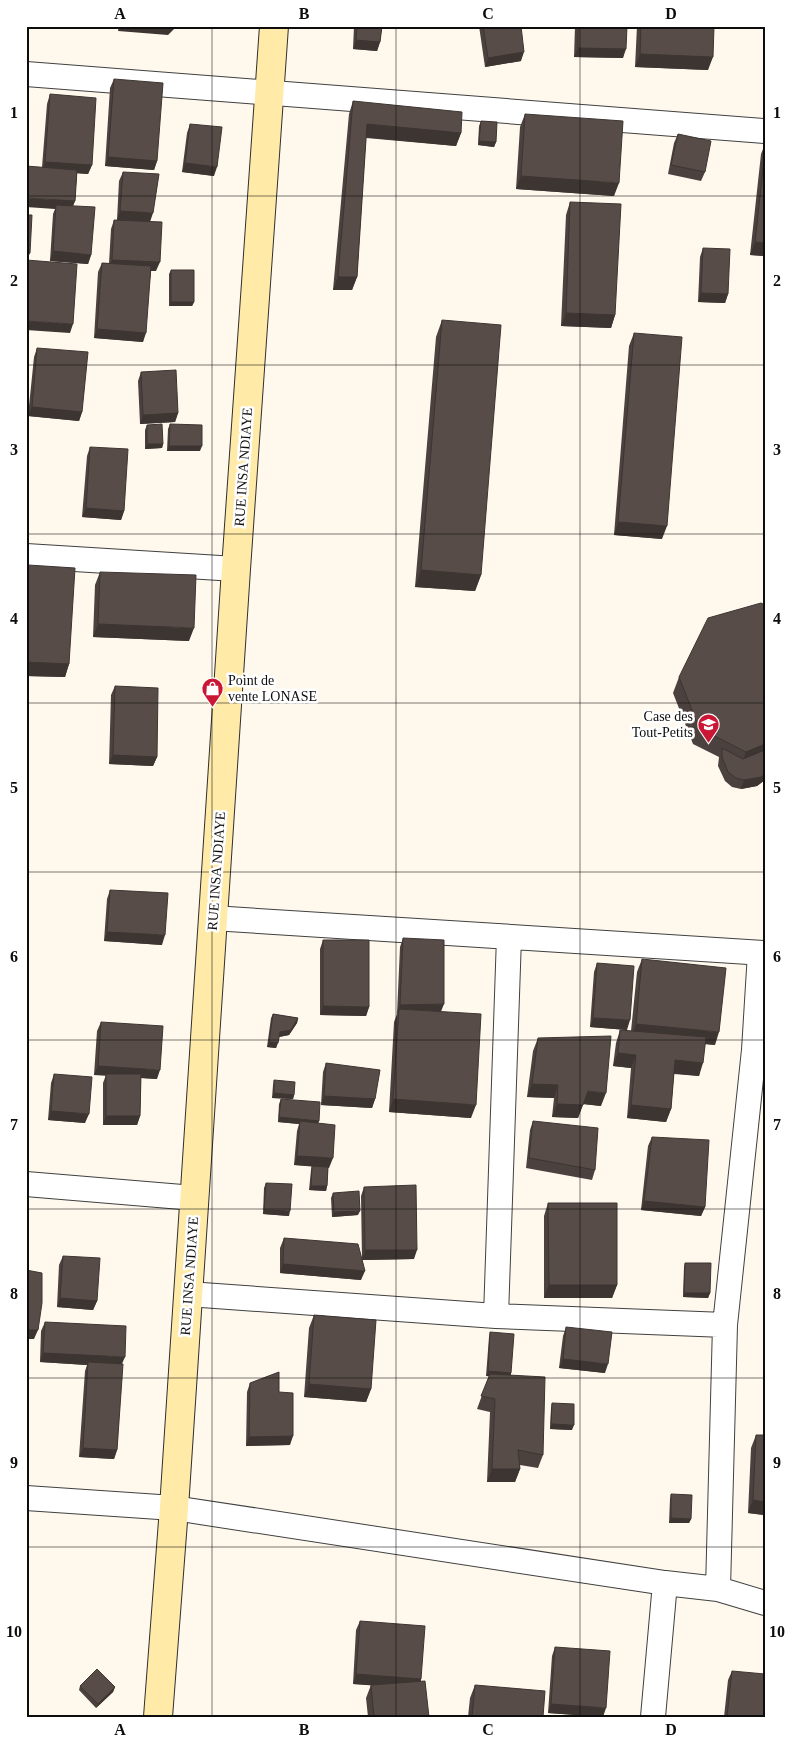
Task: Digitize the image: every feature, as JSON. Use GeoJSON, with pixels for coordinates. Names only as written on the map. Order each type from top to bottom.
{"type":"FeatureCollection","features":[{"type":"Feature","properties":{"kind":"main road","name":"RUE INSA NDIAYE"},"geometry":{"type":"LineString","coordinates":[[158,1717],[174,1508],[212,918],[274,26]]}},
{"type":"Feature","properties":{"kind":"street"},"geometry":{"type":"LineString","coordinates":[[26,74],[765,131]]}},
{"type":"Feature","properties":{"kind":"street"},"geometry":{"type":"LineString","coordinates":[[26,556],[236,569]]}},
{"type":"Feature","properties":{"kind":"street"},"geometry":{"type":"LineString","coordinates":[[212,918],[762,953],[759,1059],[725,1325],[718,1589]]}},
{"type":"Feature","properties":{"kind":"street"},"geometry":{"type":"LineString","coordinates":[[496,1316],[509,937]]}},
{"type":"Feature","properties":{"kind":"street"},"geometry":{"type":"LineString","coordinates":[[26,1184],[194,1198]]}},
{"type":"Feature","properties":{"kind":"street"},"geometry":{"type":"LineString","coordinates":[[188,1294],[496,1316],[725,1325]]}},
{"type":"Feature","properties":{"kind":"street"},"geometry":{"type":"LineString","coordinates":[[26,1498],[174,1508],[665,1583],[718,1589],[765,1603]]}},
{"type":"Feature","properties":{"kind":"street"},"geometry":{"type":"LineString","coordinates":[[653,1717],[665,1583]]}},
{"type":"Feature","properties":{"kind":"building"},"geometry":{"type":"Polygon","coordinates":[[[357,26],[382,26],[380,42],[356,40],[357,26]]]}},
{"type":"Feature","properties":{"kind":"building"},"geometry":{"type":"Polygon","coordinates":[[[483,26],[521,26],[524,52],[488,58],[483,26]]]}},
{"type":"Feature","properties":{"kind":"building"},"geometry":{"type":"Polygon","coordinates":[[[578,26],[627,26],[626,49],[578,48],[578,26]]]}},
{"type":"Feature","properties":{"kind":"building"},"geometry":{"type":"Polygon","coordinates":[[[641,26],[714,26],[713,57],[640,54],[641,26]]]}},
{"type":"Feature","properties":{"kind":"building"},"geometry":{"type":"Polygon","coordinates":[[[114,79],[163,83],[157,161],[108,157],[114,79]]]}},
{"type":"Feature","properties":{"kind":"building"},"geometry":{"type":"Polygon","coordinates":[[[50,94],[96,98],[92,165],[45,162],[50,94]]]}},
{"type":"Feature","properties":{"kind":"building"},"geometry":{"type":"Polygon","coordinates":[[[353,101],[462,112],[461,133],[367,124],[357,277],[338,277],[353,101]]]}},
{"type":"Feature","properties":{"kind":"building"},"geometry":{"type":"Polygon","coordinates":[[[525,114],[623,121],[619,183],[521,176],[525,114]]]}},
{"type":"Feature","properties":{"kind":"building"},"geometry":{"type":"Polygon","coordinates":[[[481,121],[497,122],[496,142],[479,141],[481,121]]]}},
{"type":"Feature","properties":{"kind":"building"},"geometry":{"type":"Polygon","coordinates":[[[190,124],[222,127],[217,167],[185,163],[190,124]]]}},
{"type":"Feature","properties":{"kind":"building"},"geometry":{"type":"Polygon","coordinates":[[[678,134],[711,141],[705,172],[671,165],[678,134]]]}},
{"type":"Feature","properties":{"kind":"building"},"geometry":{"type":"Polygon","coordinates":[[[765,150],[765,243],[755,242],[765,150]]]}},
{"type":"Feature","properties":{"kind":"building"},"geometry":{"type":"Polygon","coordinates":[[[26,166],[77,170],[75,201],[26,198],[26,166]]]}},
{"type":"Feature","properties":{"kind":"building"},"geometry":{"type":"Polygon","coordinates":[[[123,172],[159,174],[153,213],[120,211],[123,172]]]}},
{"type":"Feature","properties":{"kind":"building"},"geometry":{"type":"Polygon","coordinates":[[[570,202],[621,204],[615,315],[566,313],[570,202]]]}},
{"type":"Feature","properties":{"kind":"building"},"geometry":{"type":"Polygon","coordinates":[[[56,205],[95,207],[91,255],[53,251],[56,205]]]}},
{"type":"Feature","properties":{"kind":"building"},"geometry":{"type":"Polygon","coordinates":[[[26,215],[32,215],[30,253],[26,253],[26,215]]]}},
{"type":"Feature","properties":{"kind":"building"},"geometry":{"type":"Polygon","coordinates":[[[114,220],[162,222],[160,262],[112,260],[114,220]]]}},
{"type":"Feature","properties":{"kind":"building"},"geometry":{"type":"Polygon","coordinates":[[[703,248],[730,249],[728,294],[701,293],[703,248]]]}},
{"type":"Feature","properties":{"kind":"building"},"geometry":{"type":"Polygon","coordinates":[[[26,260],[77,264],[73,324],[26,321],[26,260]]]}},
{"type":"Feature","properties":{"kind":"building"},"geometry":{"type":"Polygon","coordinates":[[[102,263],[151,266],[146,333],[97,329],[102,263]]]}},
{"type":"Feature","properties":{"kind":"building"},"geometry":{"type":"Polygon","coordinates":[[[171,270],[194,270],[194,302],[171,302],[171,270]]]}},
{"type":"Feature","properties":{"kind":"building"},"geometry":{"type":"Polygon","coordinates":[[[442,320],[501,325],[481,575],[421,570],[442,320]]]}},
{"type":"Feature","properties":{"kind":"building"},"geometry":{"type":"Polygon","coordinates":[[[634,333],[682,337],[667,526],[618,522],[634,333]]]}},
{"type":"Feature","properties":{"kind":"building"},"geometry":{"type":"Polygon","coordinates":[[[37,348],[88,352],[82,412],[32,407],[37,348]]]}},
{"type":"Feature","properties":{"kind":"building"},"geometry":{"type":"Polygon","coordinates":[[[176,370],[178,413],[143,415],[141,372],[176,370]]]}},
{"type":"Feature","properties":{"kind":"building"},"geometry":{"type":"Polygon","coordinates":[[[162,424],[163,444],[147,444],[147,425],[162,424]]]}},
{"type":"Feature","properties":{"kind":"building"},"geometry":{"type":"Polygon","coordinates":[[[170,424],[202,425],[202,446],[169,446],[170,424]]]}},
{"type":"Feature","properties":{"kind":"building"},"geometry":{"type":"Polygon","coordinates":[[[90,447],[128,449],[124,511],[86,508],[90,447]]]}},
{"type":"Feature","properties":{"kind":"building"},"geometry":{"type":"Polygon","coordinates":[[[28,565],[75,568],[69,664],[26,662],[28,565]]]}},
{"type":"Feature","properties":{"kind":"building"},"geometry":{"type":"Polygon","coordinates":[[[100,572],[196,575],[194,628],[98,624],[100,572]]]}},
{"type":"Feature","properties":{"kind":"building"},"geometry":{"type":"Polygon","coordinates":[[[761,603],[765,605],[765,744],[746,752],[699,728],[679,677],[708,618],[761,603]]]}},
{"type":"Feature","properties":{"kind":"building"},"geometry":{"type":"Polygon","coordinates":[[[115,686],[158,688],[157,757],[113,755],[115,686]]]}},
{"type":"Feature","properties":{"kind":"building"},"geometry":{"type":"Polygon","coordinates":[[[722,748],[743,759],[765,750],[765,774],[761,777],[744,780],[736,778],[728,772],[722,757],[722,748]]]}},
{"type":"Feature","properties":{"kind":"building"},"geometry":{"type":"Polygon","coordinates":[[[110,890],[168,893],[165,935],[107,932],[110,890]]]}},
{"type":"Feature","properties":{"kind":"building"},"geometry":{"type":"Polygon","coordinates":[[[403,938],[444,940],[444,1004],[400,1005],[403,938]]]}},
{"type":"Feature","properties":{"kind":"building"},"geometry":{"type":"Polygon","coordinates":[[[323,940],[369,940],[369,1007],[323,1006],[323,940]]]}},
{"type":"Feature","properties":{"kind":"building"},"geometry":{"type":"Polygon","coordinates":[[[642,959],[726,968],[719,1032],[636,1024],[642,959]]]}},
{"type":"Feature","properties":{"kind":"building"},"geometry":{"type":"Polygon","coordinates":[[[597,963],[634,966],[630,1020],[593,1018],[597,963]]]}},
{"type":"Feature","properties":{"kind":"building"},"geometry":{"type":"Polygon","coordinates":[[[399,1009],[481,1014],[476,1105],[393,1099],[399,1009]]]}},
{"type":"Feature","properties":{"kind":"building"},"geometry":{"type":"Polygon","coordinates":[[[273,1014],[298,1018],[291,1030],[280,1032],[278,1043],[269,1042],[273,1014]]]}},
{"type":"Feature","properties":{"kind":"building"},"geometry":{"type":"Polygon","coordinates":[[[101,1022],[163,1026],[160,1070],[98,1066],[101,1022]]]}},
{"type":"Feature","properties":{"kind":"building"},"geometry":{"type":"Polygon","coordinates":[[[620,1030],[706,1037],[703,1063],[675,1060],[671,1109],[631,1105],[636,1055],[618,1053],[620,1030]]]}},
{"type":"Feature","properties":{"kind":"building"},"geometry":{"type":"Polygon","coordinates":[[[611,1036],[606,1093],[588,1091],[583,1105],[557,1104],[558,1085],[532,1084],[538,1038],[611,1036]]]}},
{"type":"Feature","properties":{"kind":"building"},"geometry":{"type":"Polygon","coordinates":[[[326,1063],[380,1070],[375,1099],[324,1096],[326,1063]]]}},
{"type":"Feature","properties":{"kind":"building"},"geometry":{"type":"Polygon","coordinates":[[[54,1074],[92,1077],[89,1114],[51,1111],[54,1074]]]}},
{"type":"Feature","properties":{"kind":"building"},"geometry":{"type":"Polygon","coordinates":[[[106,1074],[141,1074],[140,1116],[106,1116],[106,1074]]]}},
{"type":"Feature","properties":{"kind":"building"},"geometry":{"type":"Polygon","coordinates":[[[274,1080],[295,1082],[294,1095],[274,1093],[274,1080]]]}},
{"type":"Feature","properties":{"kind":"building"},"geometry":{"type":"Polygon","coordinates":[[[281,1099],[320,1102],[319,1121],[279,1117],[281,1099]]]}},
{"type":"Feature","properties":{"kind":"building"},"geometry":{"type":"Polygon","coordinates":[[[300,1121],[335,1125],[333,1158],[297,1156],[300,1121]]]}},
{"type":"Feature","properties":{"kind":"building"},"geometry":{"type":"Polygon","coordinates":[[[533,1121],[598,1128],[595,1170],[529,1158],[533,1121]]]}},
{"type":"Feature","properties":{"kind":"building"},"geometry":{"type":"Polygon","coordinates":[[[652,1137],[709,1140],[705,1207],[644,1201],[652,1137]]]}},
{"type":"Feature","properties":{"kind":"building"},"geometry":{"type":"Polygon","coordinates":[[[312,1166],[328,1167],[327,1186],[311,1186],[312,1166]]]}},
{"type":"Feature","properties":{"kind":"building"},"geometry":{"type":"Polygon","coordinates":[[[266,1183],[292,1184],[290,1211],[264,1210],[266,1183]]]}},
{"type":"Feature","properties":{"kind":"building"},"geometry":{"type":"Polygon","coordinates":[[[416,1185],[417,1250],[365,1250],[364,1187],[416,1185]]]}},
{"type":"Feature","properties":{"kind":"building"},"geometry":{"type":"Polygon","coordinates":[[[359,1191],[360,1211],[334,1212],[333,1193],[359,1191]]]}},
{"type":"Feature","properties":{"kind":"building"},"geometry":{"type":"Polygon","coordinates":[[[548,1203],[617,1203],[617,1285],[549,1285],[548,1203]]]}},
{"type":"Feature","properties":{"kind":"building"},"geometry":{"type":"Polygon","coordinates":[[[284,1238],[358,1244],[365,1271],[283,1264],[284,1238]]]}},
{"type":"Feature","properties":{"kind":"building"},"geometry":{"type":"Polygon","coordinates":[[[63,1256],[100,1258],[97,1301],[60,1298],[63,1256]]]}},
{"type":"Feature","properties":{"kind":"building"},"geometry":{"type":"Polygon","coordinates":[[[685,1263],[711,1263],[710,1293],[684,1293],[685,1263]]]}},
{"type":"Feature","properties":{"kind":"building"},"geometry":{"type":"Polygon","coordinates":[[[26,1270],[42,1273],[42,1303],[38,1330],[26,1330],[26,1270]]]}},
{"type":"Feature","properties":{"kind":"building"},"geometry":{"type":"Polygon","coordinates":[[[314,1315],[376,1320],[371,1389],[309,1384],[314,1315]]]}},
{"type":"Feature","properties":{"kind":"building"},"geometry":{"type":"Polygon","coordinates":[[[45,1322],[126,1326],[125,1357],[43,1353],[45,1322]]]}},
{"type":"Feature","properties":{"kind":"building"},"geometry":{"type":"Polygon","coordinates":[[[566,1327],[612,1332],[608,1364],[563,1359],[566,1327]]]}},
{"type":"Feature","properties":{"kind":"building"},"geometry":{"type":"Polygon","coordinates":[[[490,1332],[514,1334],[511,1373],[488,1371],[490,1332]]]}},
{"type":"Feature","properties":{"kind":"building"},"geometry":{"type":"Polygon","coordinates":[[[88,1362],[123,1364],[117,1450],[83,1448],[88,1362]]]}},
{"type":"Feature","properties":{"kind":"building"},"geometry":{"type":"Polygon","coordinates":[[[279,1372],[279,1392],[293,1393],[293,1436],[249,1437],[250,1383],[279,1372]]]}},
{"type":"Feature","properties":{"kind":"building"},"geometry":{"type":"Polygon","coordinates":[[[490,1374],[545,1377],[543,1455],[518,1450],[520,1469],[492,1469],[495,1399],[481,1396],[490,1374]]]}},
{"type":"Feature","properties":{"kind":"building"},"geometry":{"type":"Polygon","coordinates":[[[552,1403],[574,1404],[574,1425],[551,1424],[552,1403]]]}},
{"type":"Feature","properties":{"kind":"building"},"geometry":{"type":"Polygon","coordinates":[[[756,1435],[765,1435],[765,1502],[753,1500],[756,1435]]]}},
{"type":"Feature","properties":{"kind":"building"},"geometry":{"type":"Polygon","coordinates":[[[671,1494],[692,1495],[691,1519],[671,1518],[671,1494]]]}},
{"type":"Feature","properties":{"kind":"building"},"geometry":{"type":"Polygon","coordinates":[[[360,1621],[425,1626],[421,1679],[356,1674],[360,1621]]]}},
{"type":"Feature","properties":{"kind":"building"},"geometry":{"type":"Polygon","coordinates":[[[555,1647],[610,1651],[606,1708],[551,1704],[555,1647]]]}},
{"type":"Feature","properties":{"kind":"building"},"geometry":{"type":"Polygon","coordinates":[[[97,1669],[115,1687],[98,1704],[80,1686],[97,1669]]]}},
{"type":"Feature","properties":{"kind":"building"},"geometry":{"type":"Polygon","coordinates":[[[732,1671],[765,1674],[763,1717],[727,1717],[732,1671]]]}},
{"type":"Feature","properties":{"kind":"building"},"geometry":{"type":"Polygon","coordinates":[[[425,1681],[429,1717],[374,1717],[371,1685],[425,1681]]]}},
{"type":"Feature","properties":{"kind":"building"},"geometry":{"type":"Polygon","coordinates":[[[475,1685],[545,1691],[543,1717],[472,1717],[475,1685]]]}},
{"type":"Feature","properties":{"kind":"place","name":"Point de vente LONASE"},"geometry":{"type":"Point","coordinates":[212,707]}},
{"type":"Feature","properties":{"kind":"place","name":"Case des Tout-Petits"},"geometry":{"type":"Point","coordinates":[709,743]}}]}
